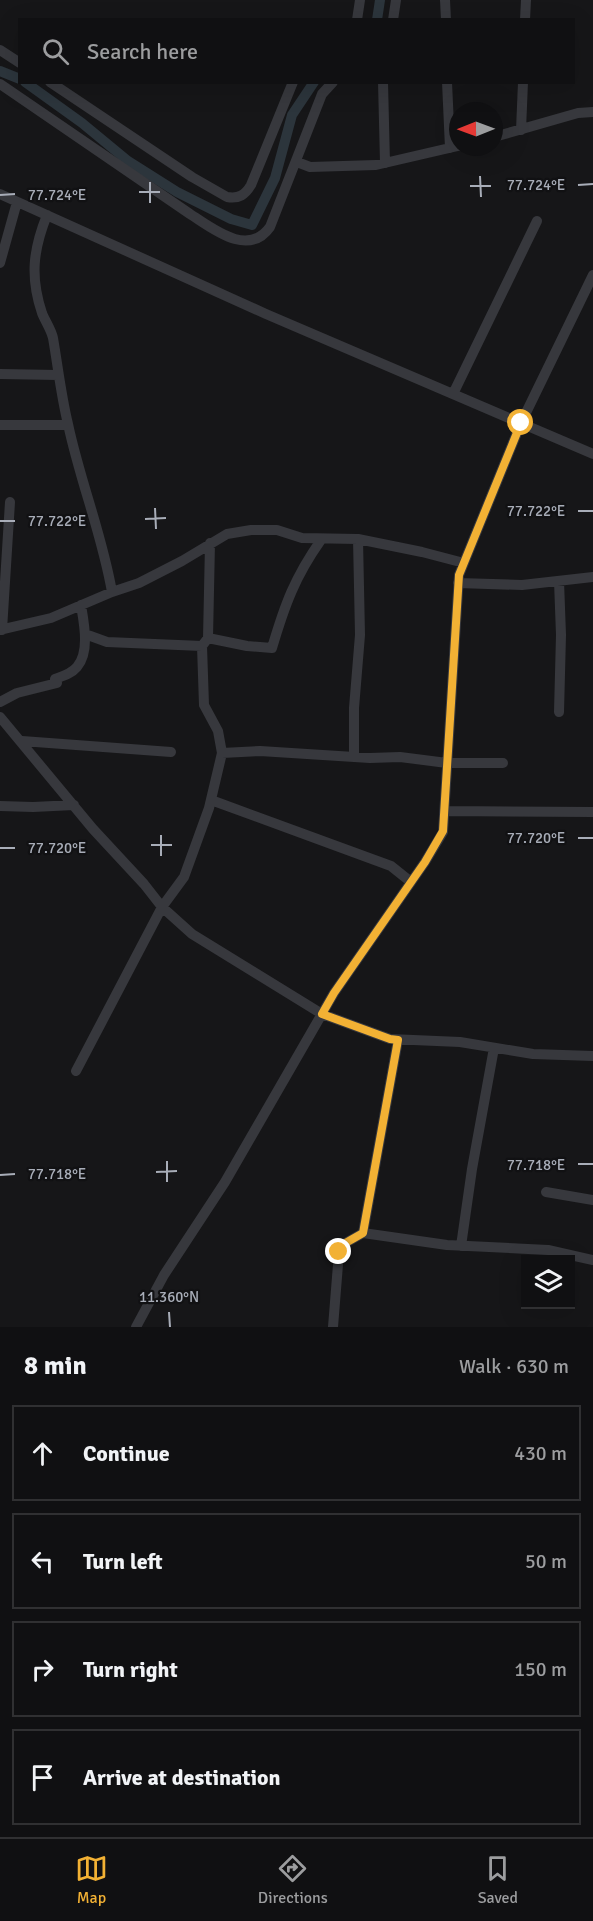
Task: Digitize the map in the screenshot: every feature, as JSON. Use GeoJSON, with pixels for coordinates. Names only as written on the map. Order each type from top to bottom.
{"type":"FeatureCollection","features":[{"type":"Feature","properties":{"kind":"street"},"geometry":{"type":"LineString","coordinates":[[357,18],[360,0]]}},
{"type":"Feature","properties":{"kind":"street"},"geometry":{"type":"LineString","coordinates":[[393,18],[396,0]]}},
{"type":"Feature","properties":{"kind":"street"},"geometry":{"type":"LineString","coordinates":[[445,0],[446,18]]}},
{"type":"Feature","properties":{"kind":"street"},"geometry":{"type":"LineString","coordinates":[[525,18],[526,0]]}},
{"type":"Feature","properties":{"kind":"street"},"geometry":{"type":"LineString","coordinates":[[0,50],[18,62]]}},
{"type":"Feature","properties":{"kind":"street"},"geometry":{"type":"LineString","coordinates":[[0,84],[190,214],[232,239],[252,241],[267,232],[303,164],[322,94],[331,84]]}},
{"type":"Feature","properties":{"kind":"street"},"geometry":{"type":"LineString","coordinates":[[53,84],[192,177],[232,198],[246,193],[251,185],[292,84]]}},
{"type":"Feature","properties":{"kind":"street"},"geometry":{"type":"LineString","coordinates":[[383,84],[385,163]]}},
{"type":"Feature","properties":{"kind":"street"},"geometry":{"type":"LineString","coordinates":[[447,84],[449,102]]}},
{"type":"Feature","properties":{"kind":"street"},"geometry":{"type":"LineString","coordinates":[[521,130],[523,84]]}},
{"type":"Feature","properties":{"kind":"street"},"geometry":{"type":"LineString","coordinates":[[503,135],[578,113],[593,112]]}},
{"type":"Feature","properties":{"kind":"street"},"geometry":{"type":"LineString","coordinates":[[303,164],[376,165],[449,148]]}},
{"type":"Feature","properties":{"kind":"street"},"geometry":{"type":"LineString","coordinates":[[0,194],[266,314],[593,454]]}},
{"type":"Feature","properties":{"kind":"street"},"geometry":{"type":"LineString","coordinates":[[0,263],[17,202]]}},
{"type":"Feature","properties":{"kind":"street"},"geometry":{"type":"LineString","coordinates":[[47,215],[34,254],[35,285],[42,313],[52,334],[68,425],[106,556],[112,592]]}},
{"type":"Feature","properties":{"kind":"street"},"geometry":{"type":"LineString","coordinates":[[453,394],[537,221]]}},
{"type":"Feature","properties":{"kind":"street"},"geometry":{"type":"LineString","coordinates":[[136,1327],[164,1275],[225,1182],[334,993],[411,882],[443,831],[458,583],[521,423],[593,275]]}},
{"type":"Feature","properties":{"kind":"street"},"geometry":{"type":"LineString","coordinates":[[0,374],[58,375]]}},
{"type":"Feature","properties":{"kind":"street"},"geometry":{"type":"LineString","coordinates":[[0,425],[68,425]]}},
{"type":"Feature","properties":{"kind":"street"},"geometry":{"type":"LineString","coordinates":[[10,502],[1,630],[51,618],[139,583],[227,534],[251,530],[278,530],[302,538],[321,540],[358,539],[464,563]]}},
{"type":"Feature","properties":{"kind":"street"},"geometry":{"type":"LineString","coordinates":[[354,757],[354,708],[360,635],[358,539]]}},
{"type":"Feature","properties":{"kind":"street"},"geometry":{"type":"LineString","coordinates":[[85,634],[107,642],[205,642],[272,648],[282,612],[301,569],[321,540]]}},
{"type":"Feature","properties":{"kind":"street"},"geometry":{"type":"LineString","coordinates":[[76,1071],[162,907],[184,877],[211,800],[222,753],[218,731],[204,705],[210,543]]}},
{"type":"Feature","properties":{"kind":"street"},"geometry":{"type":"LineString","coordinates":[[458,583],[522,585],[593,577]]}},
{"type":"Feature","properties":{"kind":"street"},"geometry":{"type":"LineString","coordinates":[[559,581],[561,635],[559,712]]}},
{"type":"Feature","properties":{"kind":"street"},"geometry":{"type":"LineString","coordinates":[[0,702],[17,693],[56,681],[78,666],[85,634],[81,605]]}},
{"type":"Feature","properties":{"kind":"street"},"geometry":{"type":"LineString","coordinates":[[0,717],[162,907],[192,934],[322,1014],[390,1039],[460,1042],[533,1054],[593,1056]]}},
{"type":"Feature","properties":{"kind":"street"},"geometry":{"type":"LineString","coordinates":[[22,741],[171,752]]}},
{"type":"Feature","properties":{"kind":"street"},"geometry":{"type":"LineString","coordinates":[[222,753],[260,751],[354,757],[400,757],[447,763],[503,763]]}},
{"type":"Feature","properties":{"kind":"street"},"geometry":{"type":"LineString","coordinates":[[211,800],[391,866],[411,882]]}},
{"type":"Feature","properties":{"kind":"street"},"geometry":{"type":"LineString","coordinates":[[0,806],[74,806]]}},
{"type":"Feature","properties":{"kind":"street"},"geometry":{"type":"LineString","coordinates":[[446,811],[593,813]]}},
{"type":"Feature","properties":{"kind":"street"},"geometry":{"type":"LineString","coordinates":[[363,1233],[398,1040]]}},
{"type":"Feature","properties":{"kind":"street"},"geometry":{"type":"LineString","coordinates":[[461,1246],[472,1169],[495,1048]]}},
{"type":"Feature","properties":{"kind":"street"},"geometry":{"type":"LineString","coordinates":[[546,1192],[593,1200]]}},
{"type":"Feature","properties":{"kind":"street"},"geometry":{"type":"LineString","coordinates":[[333,1327],[339,1252],[342,1245],[363,1233],[461,1246],[548,1250],[593,1260]]}},
{"type":"Feature","properties":{"kind":"waterway"},"geometry":{"type":"LineString","coordinates":[[377,18],[380,0]]}},
{"type":"Feature","properties":{"kind":"waterway"},"geometry":{"type":"LineString","coordinates":[[0,71],[18,78]]}},
{"type":"Feature","properties":{"kind":"waterway"},"geometry":{"type":"LineString","coordinates":[[28,84],[82,123],[128,161],[177,192],[231,219],[252,225],[275,178],[292,115],[313,84]]}},
{"type":"Feature","properties":{"kind":"route"},"geometry":{"type":"LineString","coordinates":[[339,1252],[342,1245],[363,1233],[398,1040],[322,1014],[334,993],[425,862],[443,831],[459,575],[521,423]]}}]}
